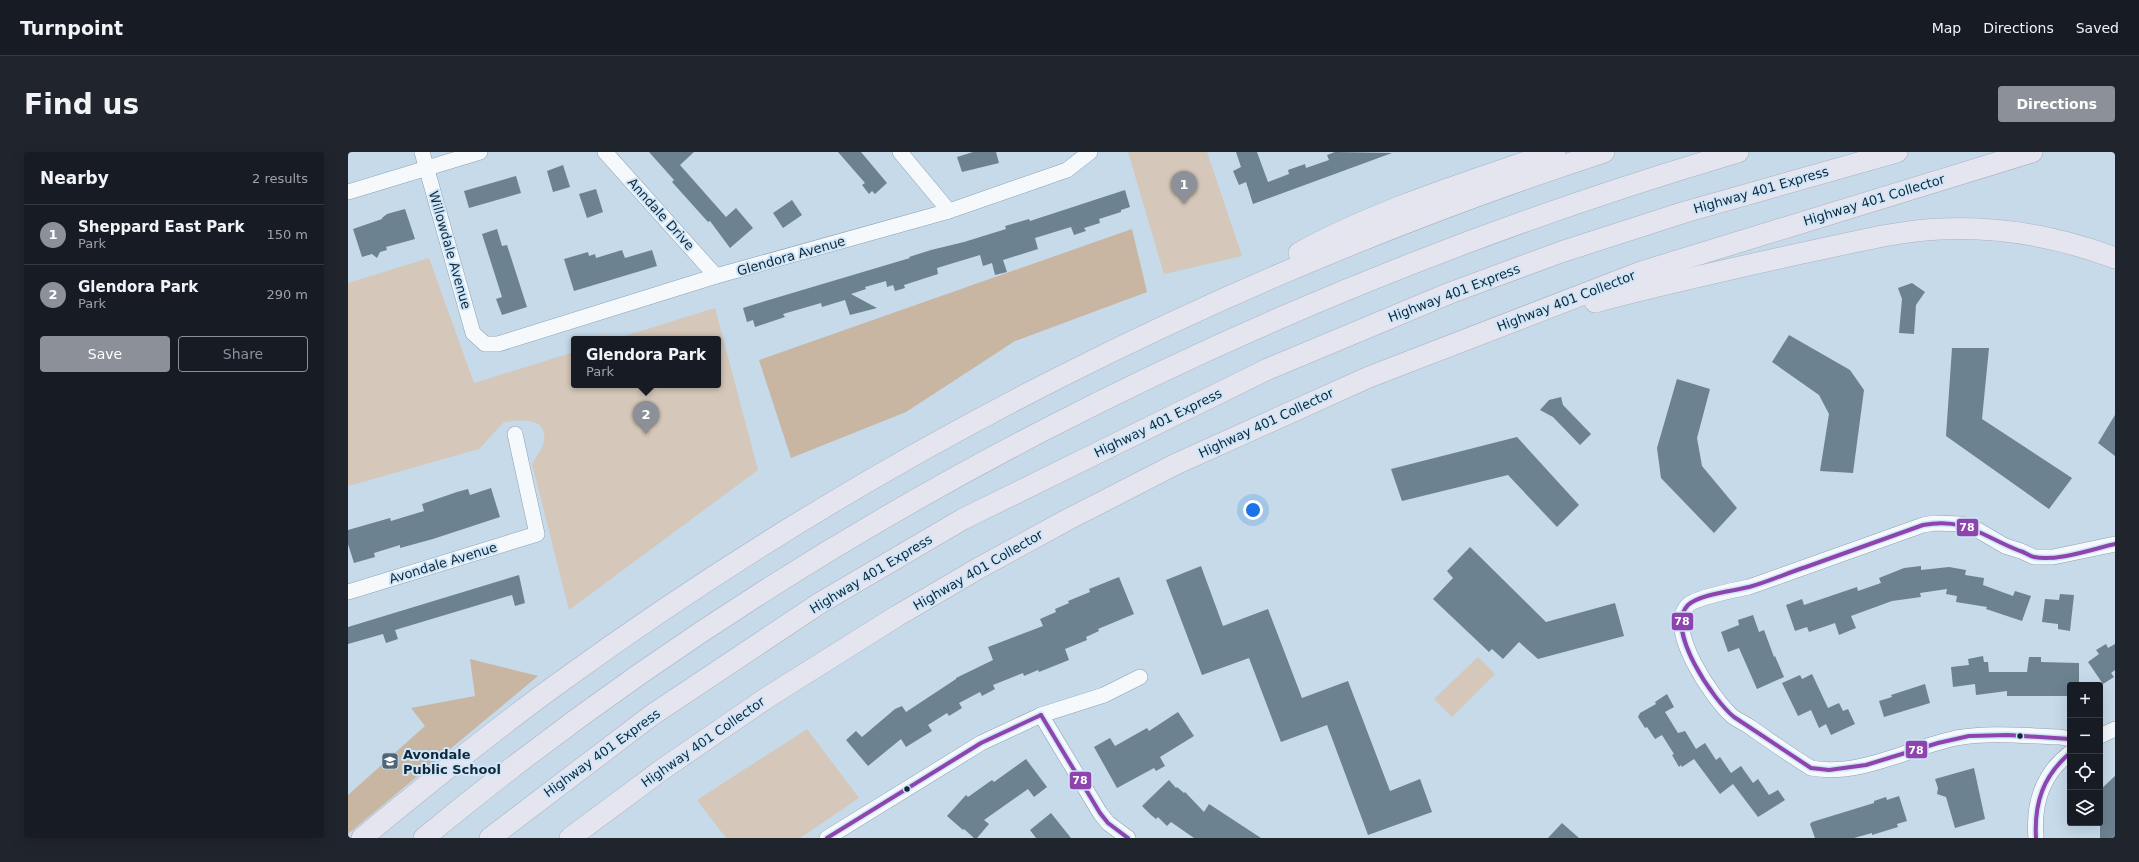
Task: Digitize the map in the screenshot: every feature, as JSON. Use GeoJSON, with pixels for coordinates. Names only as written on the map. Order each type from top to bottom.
{"type":"FeatureCollection","features":[{"type":"Feature","properties":{"kind":"highway"},"geometry":{"type":"LineString","coordinates":[[1170,324],[1327,238],[1414,203],[1555,152]]}},
{"type":"Feature","properties":{"kind":"highway"},"geometry":{"type":"LineString","coordinates":[[362,838],[451,765],[557,684],[654,616],[752,552],[825,507],[960,430],[1074,370],[1170,324],[1300,266],[1418,217],[1503,186],[1604,152]]}},
{"type":"Feature","properties":{"kind":"highway"},"geometry":{"type":"LineString","coordinates":[[424,838],[570,725],[729,615],[900,510],[1032,436],[1211,347],[1388,272],[1540,215],[1738,152]]}},
{"type":"Feature","properties":{"kind":"highway","name":"Highway 401 Express"},"geometry":{"type":"LineString","coordinates":[[490,838],[652,715],[820,603],[963,518],[1261,372],[1450,293],[1561,252],[1685,212],[1897,152]]}},
{"type":"Feature","properties":{"kind":"highway","name":"Highway 401 Collector"},"geometry":{"type":"LineString","coordinates":[[570,838],[663,769],[768,697],[890,620],[978,568],[1072,518],[1197,455],[1356,382],[1482,332],[1641,272],[2032,152]]}},
{"type":"Feature","properties":{"kind":"highway"},"geometry":{"type":"LineString","coordinates":[[1482,332],[1748,264],[1921,231],[1971,229],[2027,234],[2072,244],[2115,258]]}},
{"type":"Feature","properties":{"kind":"street","name":"Willowdale Avenue"},"geometry":{"type":"LineString","coordinates":[[422,152],[472,333],[485,344]]}},
{"type":"Feature","properties":{"kind":"street"},"geometry":{"type":"LineString","coordinates":[[348,192],[480,152]]}},
{"type":"Feature","properties":{"kind":"street","name":"Anndale Drive"},"geometry":{"type":"LineString","coordinates":[[605,152],[716,276]]}},
{"type":"Feature","properties":{"kind":"street"},"geometry":{"type":"LineString","coordinates":[[900,152],[949,212]]}},
{"type":"Feature","properties":{"kind":"street","name":"Glendora Avenue"},"geometry":{"type":"LineString","coordinates":[[485,344],[498,344],[716,276],[949,212],[1067,170],[1090,152]]}},
{"type":"Feature","properties":{"kind":"street","name":"Avondale Avenue"},"geometry":{"type":"LineString","coordinates":[[348,592],[537,534],[515,434]]}},
{"type":"Feature","properties":{"kind":"street"},"geometry":{"type":"LineString","coordinates":[[2067,738],[1976,735],[1955,739],[1882,761],[1823,770],[1811,768],[1732,716],[1699,675],[1689,654],[1681,622],[1688,605],[1694,601],[1749,587],[1923,525],[1934,523],[1961,524],[1976,529],[2005,546],[2022,551],[2034,557],[2053,557],[2115,544]]}},
{"type":"Feature","properties":{"kind":"street"},"geometry":{"type":"LineString","coordinates":[[827,838],[981,743],[1041,715],[1104,695],[1140,677]]}},
{"type":"Feature","properties":{"kind":"street"},"geometry":{"type":"LineString","coordinates":[[1041,715],[1097,809],[1108,823],[1128,838]]}},
{"type":"Feature","properties":{"kind":"street"},"geometry":{"type":"LineString","coordinates":[[2103,735],[2115,729]]}},
{"type":"Feature","properties":{"kind":"street"},"geometry":{"type":"LineString","coordinates":[[2036,838],[2036,808],[2040,791],[2051,772],[2067,757]]}},
{"type":"Feature","properties":{"kind":"shaded area"},"geometry":{"type":"Polygon","coordinates":[[[1128,152],[1207,152],[1242,256],[1164,274],[1128,152]]]}},
{"type":"Feature","properties":{"kind":"shaded area"},"geometry":{"type":"Polygon","coordinates":[[[1132,229],[1147,292],[1015,341],[906,412],[791,458],[759,360],[1132,229]]]}},
{"type":"Feature","properties":{"kind":"shaded area"},"geometry":{"type":"Polygon","coordinates":[[[429,258],[474,383],[571,353],[571,388],[721,388],[721,336],[625,336],[715,308],[758,470],[569,610],[532,464],[541,450],[544,441],[542,427],[537,423],[531,421],[504,422],[479,449],[348,486],[348,283],[429,258]]]}},
{"type":"Feature","properties":{"kind":"shaded area"},"geometry":{"type":"Polygon","coordinates":[[[1478,657],[1495,674],[1452,717],[1434,699],[1478,657]]]}},
{"type":"Feature","properties":{"kind":"shaded area"},"geometry":{"type":"Polygon","coordinates":[[[470,659],[538,676],[348,834],[348,795],[425,726],[411,708],[475,696],[470,659]]]}},
{"type":"Feature","properties":{"kind":"shaded area"},"geometry":{"type":"Polygon","coordinates":[[[807,729],[859,798],[800,838],[726,838],[697,800],[807,729]]]}},
{"type":"Feature","properties":{"kind":"building"},"geometry":{"type":"Polygon","coordinates":[[[649,152],[694,152],[680,165],[726,217],[736,208],[753,228],[730,248],[710,221],[708,222],[672,182],[674,180],[649,152]]]}},
{"type":"Feature","properties":{"kind":"building"},"geometry":{"type":"Polygon","coordinates":[[[838,152],[861,152],[887,183],[875,194],[872,191],[869,194],[862,185],[865,183],[838,152]]]}},
{"type":"Feature","properties":{"kind":"building"},"geometry":{"type":"Polygon","coordinates":[[[973,152],[996,152],[999,163],[962,172],[957,157],[973,152]]]}},
{"type":"Feature","properties":{"kind":"building"},"geometry":{"type":"Polygon","coordinates":[[[1236,152],[1257,152],[1268,182],[1289,174],[1288,170],[1305,164],[1306,168],[1329,160],[1327,155],[1335,152],[1392,153],[1253,204],[1246,182],[1239,185],[1233,171],[1241,167],[1236,152]]]}},
{"type":"Feature","properties":{"kind":"building"},"geometry":{"type":"Polygon","coordinates":[[[563,165],[570,187],[553,192],[547,171],[563,165]]]}},
{"type":"Feature","properties":{"kind":"building"},"geometry":{"type":"Polygon","coordinates":[[[516,176],[521,193],[469,208],[464,191],[516,176]]]}},
{"type":"Feature","properties":{"kind":"building"},"geometry":{"type":"Polygon","coordinates":[[[596,189],[603,212],[587,218],[579,194],[596,189]]]}},
{"type":"Feature","properties":{"kind":"building"},"geometry":{"type":"Polygon","coordinates":[[[1125,190],[1130,207],[1121,210],[1121,212],[1099,219],[1100,223],[1084,228],[1086,231],[1074,235],[1071,227],[1035,238],[1038,249],[1003,260],[1007,272],[995,275],[992,263],[983,266],[980,255],[937,268],[938,274],[904,285],[905,288],[895,291],[893,285],[887,287],[886,281],[865,287],[866,289],[851,294],[877,308],[850,315],[845,300],[822,307],[821,303],[783,314],[785,317],[755,327],[753,320],[747,322],[743,308],[910,258],[909,257],[931,250],[964,242],[1006,229],[1005,226],[1029,219],[1030,221],[1125,190]]]}},
{"type":"Feature","properties":{"kind":"building"},"geometry":{"type":"Polygon","coordinates":[[[792,200],[802,215],[783,228],[773,213],[792,200]]]}},
{"type":"Feature","properties":{"kind":"building"},"geometry":{"type":"Polygon","coordinates":[[[405,209],[415,239],[386,247],[387,250],[380,252],[377,258],[372,254],[362,257],[353,229],[382,219],[387,214],[405,209]]]}},
{"type":"Feature","properties":{"kind":"building"},"geometry":{"type":"Polygon","coordinates":[[[497,229],[502,246],[507,245],[527,307],[502,315],[496,299],[502,297],[482,234],[497,229]]]}},
{"type":"Feature","properties":{"kind":"building"},"geometry":{"type":"Polygon","coordinates":[[[622,250],[625,258],[652,250],[657,266],[574,291],[564,259],[588,252],[589,256],[595,254],[596,258],[622,250]]]}},
{"type":"Feature","properties":{"kind":"building"},"geometry":{"type":"Polygon","coordinates":[[[1912,283],[1925,292],[1916,305],[1914,334],[1899,333],[1902,299],[1898,288],[1912,283]]]}},
{"type":"Feature","properties":{"kind":"building"},"geometry":{"type":"Polygon","coordinates":[[[1789,335],[1850,370],[1864,390],[1853,473],[1820,471],[1829,414],[1819,395],[1772,362],[1789,335]]]}},
{"type":"Feature","properties":{"kind":"building"},"geometry":{"type":"Polygon","coordinates":[[[1952,348],[1989,348],[1982,419],[2072,478],[2049,509],[1946,436],[1952,348]]]}},
{"type":"Feature","properties":{"kind":"building"},"geometry":{"type":"Polygon","coordinates":[[[1677,379],[1710,389],[1697,438],[1702,466],[1737,508],[1714,533],[1661,478],[1657,448],[1677,379]]]}},
{"type":"Feature","properties":{"kind":"building"},"geometry":{"type":"Polygon","coordinates":[[[1561,397],[1563,405],[1591,434],[1580,445],[1553,417],[1540,410],[1549,400],[1561,397]]]}},
{"type":"Feature","properties":{"kind":"building"},"geometry":{"type":"Polygon","coordinates":[[[2115,415],[2115,456],[2098,443],[2115,415]]]}},
{"type":"Feature","properties":{"kind":"building"},"geometry":{"type":"Polygon","coordinates":[[[1517,437],[1579,505],[1557,527],[1508,475],[1402,501],[1391,469],[1517,437]]]}},
{"type":"Feature","properties":{"kind":"building"},"geometry":{"type":"Polygon","coordinates":[[[491,488],[500,517],[433,539],[400,548],[400,545],[374,553],[375,557],[354,563],[348,544],[348,530],[390,518],[391,521],[424,511],[422,504],[457,492],[468,489],[470,495],[491,488]]]}},
{"type":"Feature","properties":{"kind":"building"},"geometry":{"type":"Polygon","coordinates":[[[1470,547],[1546,622],[1615,603],[1624,636],[1538,659],[1519,642],[1503,659],[1492,649],[1489,652],[1433,599],[1453,578],[1447,571],[1470,547]]]}},
{"type":"Feature","properties":{"kind":"building"},"geometry":{"type":"Polygon","coordinates":[[[1201,566],[1223,626],[1268,609],[1302,698],[1348,681],[1390,791],[1420,779],[1432,812],[1368,835],[1327,725],[1281,742],[1249,658],[1202,675],[1166,580],[1201,566]]]}},
{"type":"Feature","properties":{"kind":"building"},"geometry":{"type":"Polygon","coordinates":[[[1921,566],[1921,570],[1949,567],[1966,570],[1965,575],[1984,578],[1983,585],[2013,596],[2015,591],[2031,596],[2022,621],[1986,609],[1987,607],[1956,602],[1957,596],[1946,594],[1947,589],[1920,593],[1921,597],[1892,601],[1851,616],[1856,628],[1839,635],[1835,623],[1809,632],[1807,627],[1795,631],[1786,605],[1802,599],[1804,605],[1857,587],[1858,591],[1881,583],[1879,578],[1904,568],[1921,566]]]}},
{"type":"Feature","properties":{"kind":"building"},"geometry":{"type":"Polygon","coordinates":[[[519,575],[525,603],[515,606],[512,595],[395,630],[398,639],[386,643],[383,634],[348,644],[348,627],[519,575]]]}},
{"type":"Feature","properties":{"kind":"building"},"geometry":{"type":"Polygon","coordinates":[[[1119,577],[1134,614],[1098,629],[1099,631],[1086,637],[1087,640],[1065,649],[1069,660],[1039,672],[1038,670],[1024,676],[1023,673],[993,685],[995,689],[982,696],[980,692],[959,703],[962,708],[949,716],[947,713],[928,725],[932,731],[906,747],[901,739],[868,766],[846,740],[856,731],[862,737],[895,709],[902,706],[906,712],[956,678],[993,660],[988,647],[1043,626],[1040,619],[1056,612],[1055,609],[1069,603],[1068,601],[1090,592],[1089,589],[1119,577]]]}},
{"type":"Feature","properties":{"kind":"building"},"geometry":{"type":"Polygon","coordinates":[[[2060,594],[2074,595],[2070,631],[2058,629],[2058,624],[2042,622],[2045,599],[2059,600],[2060,594]]]}},
{"type":"Feature","properties":{"kind":"building"},"geometry":{"type":"Polygon","coordinates":[[[1753,615],[1759,632],[1764,630],[1774,657],[1775,656],[1784,677],[1757,689],[1739,648],[1728,652],[1721,632],[1739,625],[1738,620],[1753,615]]]}},
{"type":"Feature","properties":{"kind":"building"},"geometry":{"type":"Polygon","coordinates":[[[2106,644],[2108,648],[2115,644],[2115,670],[2111,673],[2114,677],[2103,684],[2088,662],[2099,654],[2096,650],[2106,644]]]}},
{"type":"Feature","properties":{"kind":"building"},"geometry":{"type":"Polygon","coordinates":[[[1983,656],[1984,662],[1988,662],[1989,672],[2027,672],[2029,657],[2041,657],[2041,662],[2079,663],[2079,682],[2067,682],[2067,696],[2007,696],[2007,691],[1976,695],[1975,684],[1953,687],[1951,667],[1969,665],[1968,659],[1983,656]]]}},
{"type":"Feature","properties":{"kind":"building"},"geometry":{"type":"Polygon","coordinates":[[[1812,674],[1828,708],[1839,703],[1843,711],[1848,709],[1855,724],[1831,735],[1826,724],[1819,728],[1811,710],[1798,716],[1782,683],[1800,675],[1802,679],[1812,674]]]}},
{"type":"Feature","properties":{"kind":"building"},"geometry":{"type":"Polygon","coordinates":[[[1925,684],[1930,703],[1884,717],[1879,701],[1892,697],[1891,695],[1925,684]]]}},
{"type":"Feature","properties":{"kind":"building"},"geometry":{"type":"Polygon","coordinates":[[[1667,694],[1674,707],[1665,712],[1678,733],[1685,731],[1696,749],[1705,743],[1716,760],[1720,757],[1731,773],[1741,766],[1753,783],[1758,779],[1769,795],[1778,790],[1785,800],[1758,817],[1733,784],[1720,794],[1694,759],[1682,767],[1681,765],[1679,767],[1672,755],[1674,754],[1662,735],[1655,739],[1638,717],[1640,713],[1656,704],[1655,702],[1667,694]]]}},
{"type":"Feature","properties":{"kind":"building"},"geometry":{"type":"Polygon","coordinates":[[[1178,712],[1194,736],[1160,757],[1165,766],[1156,771],[1154,768],[1117,788],[1094,747],[1110,738],[1115,746],[1147,728],[1149,731],[1178,712]]]}},
{"type":"Feature","properties":{"kind":"building"},"geometry":{"type":"Polygon","coordinates":[[[1026,759],[1047,787],[1034,797],[1028,789],[984,820],[989,824],[977,838],[974,838],[964,829],[963,830],[947,816],[966,795],[968,797],[992,780],[994,782],[1026,759]]]}},
{"type":"Feature","properties":{"kind":"building"},"geometry":{"type":"Polygon","coordinates":[[[1974,768],[1985,819],[1955,828],[1946,797],[1937,794],[1938,788],[1935,779],[1974,768]]]}},
{"type":"Feature","properties":{"kind":"building"},"geometry":{"type":"Polygon","coordinates":[[[2115,776],[2115,838],[2100,838],[2100,826],[2103,826],[2103,787],[2115,776]]]}},
{"type":"Feature","properties":{"kind":"building"},"geometry":{"type":"Polygon","coordinates":[[[1169,780],[1176,788],[1177,787],[1184,793],[1185,792],[1204,812],[1209,804],[1261,838],[1194,838],[1171,822],[1167,826],[1158,817],[1156,819],[1151,815],[1142,806],[1169,780]]]}},
{"type":"Feature","properties":{"kind":"building"},"geometry":{"type":"Polygon","coordinates":[[[1899,796],[1907,821],[1897,824],[1898,827],[1872,835],[1872,833],[1854,838],[1815,838],[1810,824],[1812,822],[1874,803],[1874,801],[1886,797],[1887,800],[1899,796]]]}},
{"type":"Feature","properties":{"kind":"building"},"geometry":{"type":"Polygon","coordinates":[[[1051,813],[1071,838],[1036,838],[1030,830],[1051,813]]]}},
{"type":"Feature","properties":{"kind":"building"},"geometry":{"type":"Polygon","coordinates":[[[1562,823],[1579,838],[1548,838],[1562,823]]]}},
{"type":"Feature","properties":{"kind":"transit line","name":"78"},"geometry":{"type":"LineString","coordinates":[[2067,739],[2008,735],[1969,736],[1938,743],[1866,765],[1829,770],[1811,768],[1734,717],[1725,709],[1704,681],[1694,664],[1682,630],[1682,616],[1688,605],[1700,598],[1756,585],[1923,525],[1938,523],[1963,526],[2007,546],[2032,556],[2043,558],[2053,558],[2086,552],[2115,544]]}},
{"type":"Feature","properties":{"kind":"transit line","name":"78"},"geometry":{"type":"LineString","coordinates":[[1041,715],[1100,813],[1108,823],[1128,838]]}},
{"type":"Feature","properties":{"kind":"transit line","name":"78"},"geometry":{"type":"LineString","coordinates":[[827,838],[981,743],[1041,715]]}},
{"type":"Feature","properties":{"kind":"transit line","name":"78"},"geometry":{"type":"LineString","coordinates":[[2036,838],[2037,813],[2042,791],[2053,771],[2069,754]]}},
{"type":"Feature","properties":{"kind":"place","name":"Sheppard East Park"},"geometry":{"type":"Point","coordinates":[1184,204]}},
{"type":"Feature","properties":{"kind":"place","name":"Glendora Park"},"geometry":{"type":"Point","coordinates":[646,434]}},
{"type":"Feature","properties":{"kind":"place","name":"Avondale Public School"},"geometry":{"type":"Point","coordinates":[390,761]}}]}
